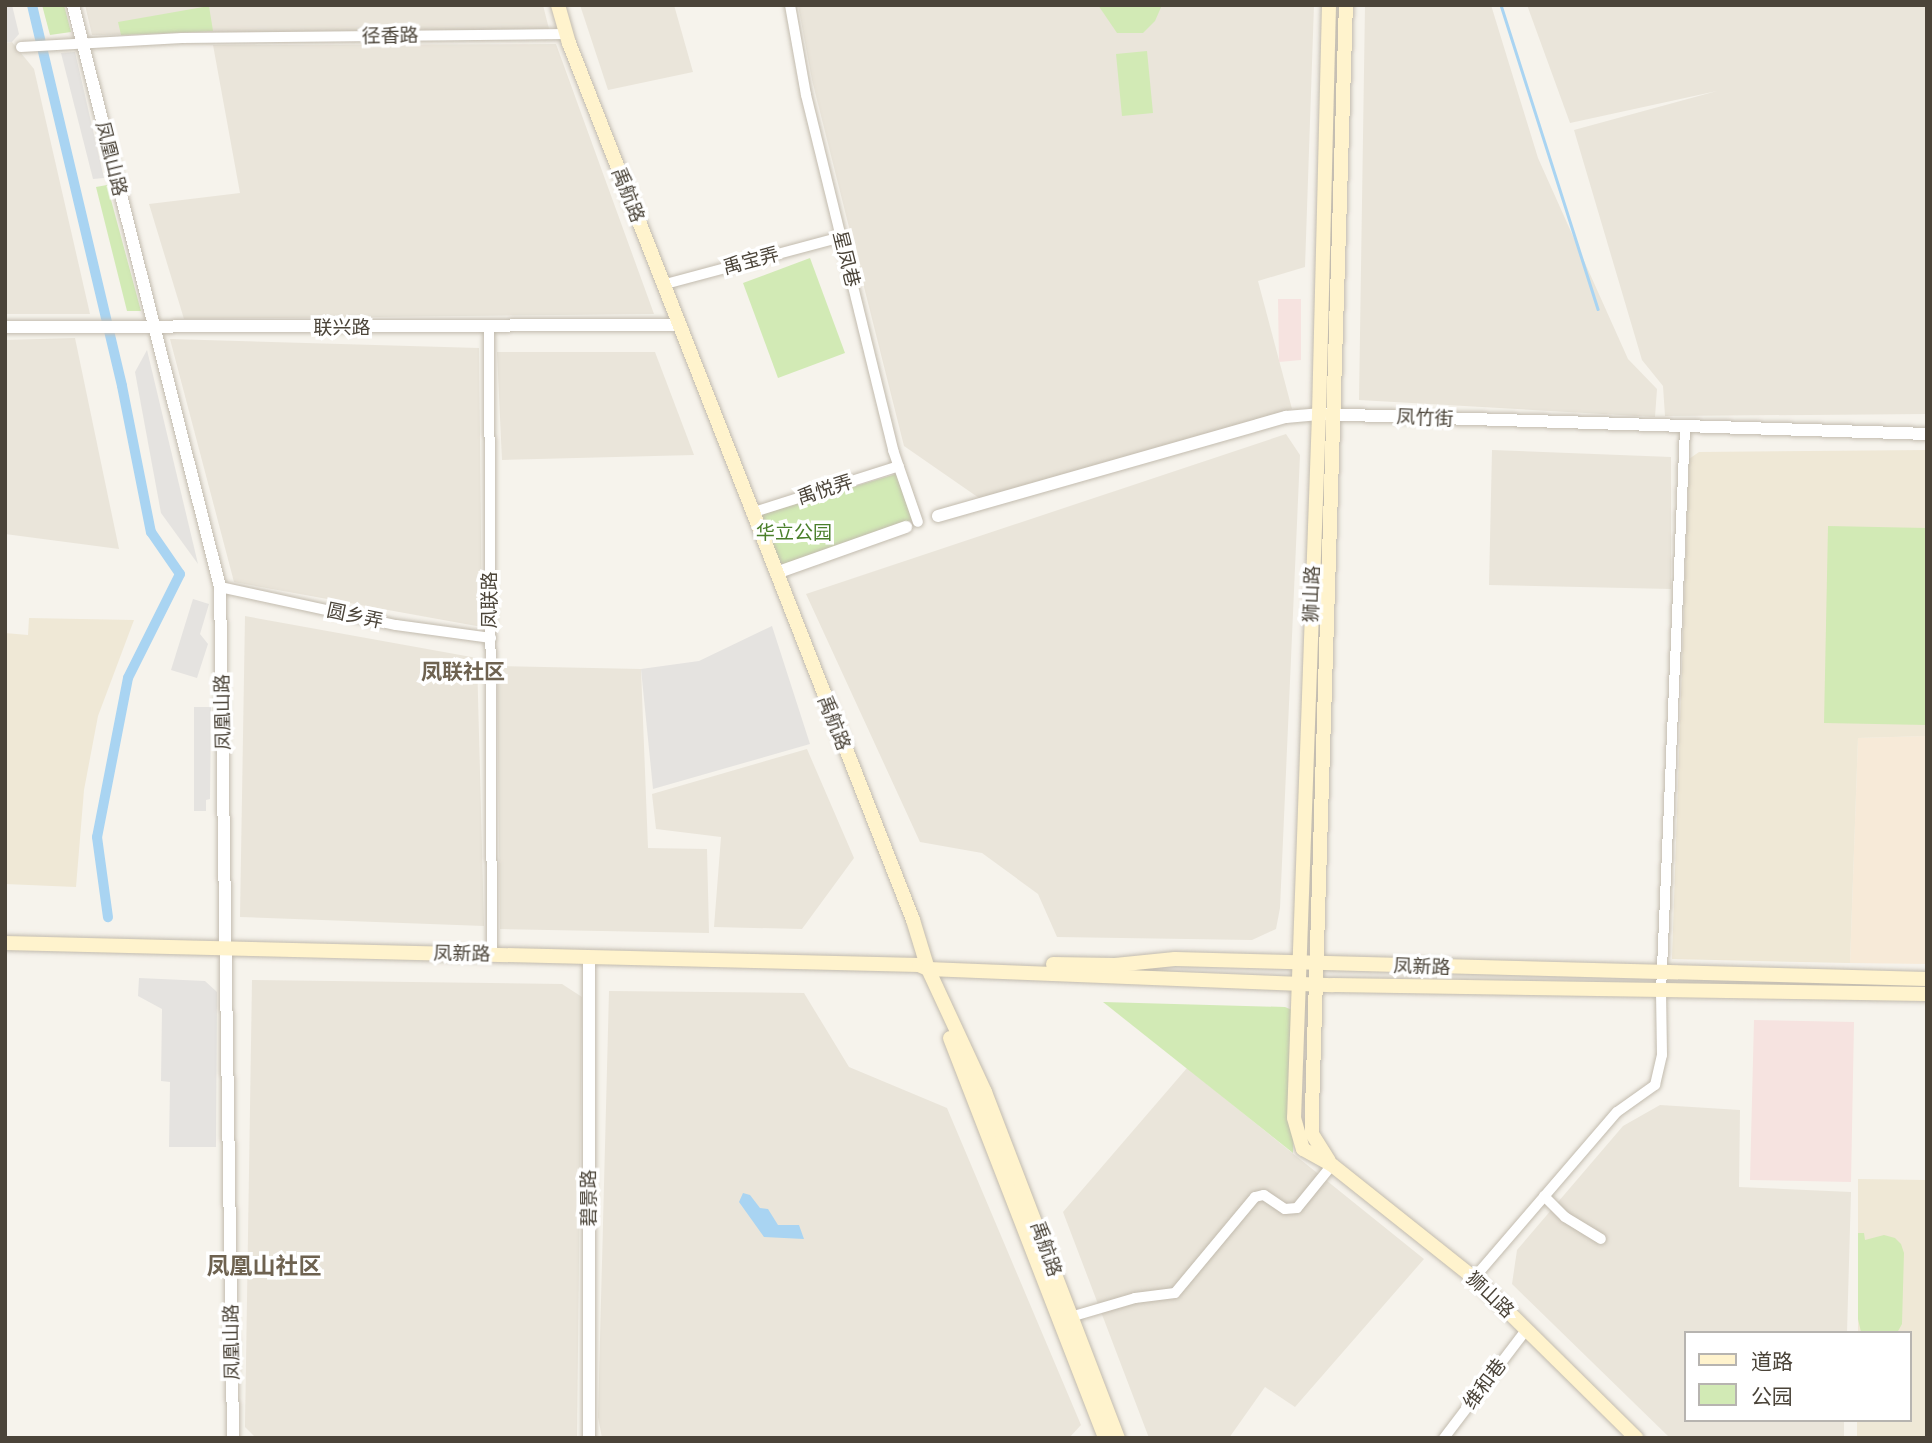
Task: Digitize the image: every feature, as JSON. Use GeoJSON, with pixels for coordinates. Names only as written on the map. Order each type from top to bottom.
{"type":"FeatureCollection","features":[{"type":"Feature","properties":{"kind":"main road","name":"禹航路"},"geometry":{"type":"LineString","coordinates":[[550,5],[662,285],[674,326],[776,573],[913,920],[924,965]]}},
{"type":"Feature","properties":{"kind":"main road","name":"禹航路"},"geometry":{"type":"LineString","coordinates":[[558,5],[562,34],[973,1096],[1064,1319],[1118,1438]]}},
{"type":"Feature","properties":{"kind":"main road","name":"狮山路"},"geometry":{"type":"LineString","coordinates":[[1329,5],[1327,414],[1312,1134],[1332,1165]]}},
{"type":"Feature","properties":{"kind":"main road","name":"狮山路"},"geometry":{"type":"LineString","coordinates":[[1346,5],[1299,961],[1294,1118],[1303,1149],[1332,1165],[1474,1278],[1636,1438]]}},
{"type":"Feature","properties":{"kind":"main road","name":"凤新路"},"geometry":{"type":"LineString","coordinates":[[5,943],[924,965],[1115,965],[1175,959],[1299,961],[1316,964],[1662,974],[1927,978]]}},
{"type":"Feature","properties":{"kind":"main road","name":"凤新路"},"geometry":{"type":"LineString","coordinates":[[924,965],[1316,984],[1661,992],[1927,994]]}},
{"type":"Feature","properties":{"kind":"main road","name":"禹航路"},"geometry":{"type":"LineString","coordinates":[[1064,1319],[1105,1438]]}},
{"type":"Feature","properties":{"kind":"street","name":"凤凰山路"},"geometry":{"type":"LineString","coordinates":[[73,5],[220,587],[233,1438]]}},
{"type":"Feature","properties":{"kind":"street","name":"星凤巷"},"geometry":{"type":"LineString","coordinates":[[790,5],[806,95],[899,466],[915,510],[912,524]]}},
{"type":"Feature","properties":{"kind":"street","name":"径香路"},"geometry":{"type":"LineString","coordinates":[[25,47],[214,37],[562,34]]}},
{"type":"Feature","properties":{"kind":"street","name":"禹宝弄"},"geometry":{"type":"LineString","coordinates":[[662,285],[841,236]]}},
{"type":"Feature","properties":{"kind":"street","name":"联兴路"},"geometry":{"type":"LineString","coordinates":[[5,327],[674,326]]}},
{"type":"Feature","properties":{"kind":"street","name":"凤联路"},"geometry":{"type":"LineString","coordinates":[[489,328],[492,955]]}},
{"type":"Feature","properties":{"kind":"street","name":"凤竹街"},"geometry":{"type":"LineString","coordinates":[[937,516],[1286,417],[1327,414],[1927,434]]}},
{"type":"Feature","properties":{"kind":"street"},"geometry":{"type":"LineString","coordinates":[[1474,1278],[1617,1112],[1655,1086],[1662,1055],[1661,992],[1685,428]]}},
{"type":"Feature","properties":{"kind":"street","name":"禹悦弄"},"geometry":{"type":"LineString","coordinates":[[751,513],[899,466]]}},
{"type":"Feature","properties":{"kind":"street"},"geometry":{"type":"LineString","coordinates":[[776,573],[937,516]]}},
{"type":"Feature","properties":{"kind":"street","name":"圆乡弄"},"geometry":{"type":"LineString","coordinates":[[220,587],[396,625],[491,638]]}},
{"type":"Feature","properties":{"kind":"street","name":"碧景路"},"geometry":{"type":"LineString","coordinates":[[589,958],[589,1438]]}},
{"type":"Feature","properties":{"kind":"street"},"geometry":{"type":"LineString","coordinates":[[1064,1319],[1135,1298],[1175,1293],[1255,1197],[1264,1195],[1285,1209],[1297,1208],[1332,1165]]}},
{"type":"Feature","properties":{"kind":"street"},"geometry":{"type":"LineString","coordinates":[[1544,1196],[1565,1217],[1601,1238]]}},
{"type":"Feature","properties":{"kind":"street","name":"维和巷"},"geometry":{"type":"LineString","coordinates":[[1444,1438],[1526,1330]]}},
{"type":"Feature","properties":{"kind":"shaded area"},"geometry":{"type":"Polygon","coordinates":[[[5,5],[12,5],[19,34],[12,42],[5,43],[5,5]]]}},
{"type":"Feature","properties":{"kind":"shaded area"},"geometry":{"type":"Polygon","coordinates":[[[85,5],[543,5],[549,29],[92,35],[85,5]]]}},
{"type":"Feature","properties":{"kind":"shaded area"},"geometry":{"type":"Polygon","coordinates":[[[580,5],[674,5],[693,72],[608,90],[580,5]]]}},
{"type":"Feature","properties":{"kind":"shaded area"},"geometry":{"type":"Polygon","coordinates":[[[798,5],[1314,5],[1305,267],[1258,281],[1292,409],[979,498],[904,446],[812,80],[798,5]]]}},
{"type":"Feature","properties":{"kind":"shaded area"},"geometry":{"type":"Polygon","coordinates":[[[1365,5],[1491,5],[1538,158],[1628,359],[1657,389],[1655,417],[1359,400],[1365,5]]]}},
{"type":"Feature","properties":{"kind":"shaded area"},"geometry":{"type":"Polygon","coordinates":[[[1527,5],[1927,5],[1927,414],[1665,416],[1663,386],[1642,360],[1574,130],[1717,91],[1570,123],[1527,5]]]}},
{"type":"Feature","properties":{"kind":"shaded area"},"geometry":{"type":"Polygon","coordinates":[[[12,42],[34,69],[90,314],[5,314],[5,43],[12,42]]]}},
{"type":"Feature","properties":{"kind":"shaded area"},"geometry":{"type":"Polygon","coordinates":[[[556,44],[654,314],[184,319],[149,204],[240,193],[213,45],[556,44]]]}},
{"type":"Feature","properties":{"kind":"shaded area"},"geometry":{"type":"Polygon","coordinates":[[[75,52],[104,178],[93,179],[61,53],[75,52]]]}},
{"type":"Feature","properties":{"kind":"shaded area"},"geometry":{"type":"Polygon","coordinates":[[[1278,299],[1301,299],[1301,360],[1279,362],[1278,299]]]}},
{"type":"Feature","properties":{"kind":"shaded area"},"geometry":{"type":"Polygon","coordinates":[[[75,338],[119,549],[5,534],[5,340],[75,338]]]}},
{"type":"Feature","properties":{"kind":"shaded area"},"geometry":{"type":"Polygon","coordinates":[[[170,339],[479,348],[482,627],[234,582],[170,339]]]}},
{"type":"Feature","properties":{"kind":"shaded area"},"geometry":{"type":"Polygon","coordinates":[[[147,350],[198,564],[161,513],[135,372],[147,350]]]}},
{"type":"Feature","properties":{"kind":"shaded area"},"geometry":{"type":"Polygon","coordinates":[[[497,352],[655,352],[694,455],[502,460],[497,352]]]}},
{"type":"Feature","properties":{"kind":"shaded area"},"geometry":{"type":"Polygon","coordinates":[[[1286,434],[1300,455],[1280,908],[1276,929],[1252,940],[1057,937],[1038,894],[982,853],[920,842],[806,594],[1286,434]]]}},
{"type":"Feature","properties":{"kind":"shaded area"},"geometry":{"type":"Polygon","coordinates":[[[1492,450],[1671,457],[1671,589],[1489,585],[1492,450]]]}},
{"type":"Feature","properties":{"kind":"shaded area"},"geometry":{"type":"Polygon","coordinates":[[[1927,450],[1927,736],[1858,738],[1850,963],[1672,959],[1689,459],[1699,452],[1927,450]]]}},
{"type":"Feature","properties":{"kind":"shaded area"},"geometry":{"type":"Polygon","coordinates":[[[193,599],[209,604],[200,634],[208,644],[197,678],[171,670],[193,599]]]}},
{"type":"Feature","properties":{"kind":"shaded area"},"geometry":{"type":"Polygon","coordinates":[[[245,616],[477,658],[484,926],[240,917],[245,616]]]}},
{"type":"Feature","properties":{"kind":"shaded area"},"geometry":{"type":"Polygon","coordinates":[[[29,618],[134,620],[98,716],[84,790],[76,887],[5,884],[5,633],[28,635],[29,618]]]}},
{"type":"Feature","properties":{"kind":"shaded area"},"geometry":{"type":"Polygon","coordinates":[[[772,626],[810,744],[653,789],[641,669],[699,661],[772,626]]]}},
{"type":"Feature","properties":{"kind":"shaded area"},"geometry":{"type":"Polygon","coordinates":[[[497,666],[641,669],[648,848],[707,849],[709,933],[500,929],[497,666]]]}},
{"type":"Feature","properties":{"kind":"shaded area"},"geometry":{"type":"Polygon","coordinates":[[[194,707],[211,707],[210,799],[206,800],[206,811],[194,811],[194,707]]]}},
{"type":"Feature","properties":{"kind":"shaded area"},"geometry":{"type":"Polygon","coordinates":[[[1927,736],[1927,964],[1850,963],[1858,738],[1927,736]]]}},
{"type":"Feature","properties":{"kind":"shaded area"},"geometry":{"type":"Polygon","coordinates":[[[807,749],[854,858],[802,929],[714,927],[721,837],[656,829],[652,794],[807,749]]]}},
{"type":"Feature","properties":{"kind":"shaded area"},"geometry":{"type":"Polygon","coordinates":[[[139,978],[205,981],[217,992],[216,1147],[169,1147],[170,1082],[161,1081],[162,1009],[138,996],[139,978]]]}},
{"type":"Feature","properties":{"kind":"shaded area"},"geometry":{"type":"Polygon","coordinates":[[[252,980],[562,984],[582,997],[577,1438],[256,1438],[245,1427],[252,980]]]}},
{"type":"Feature","properties":{"kind":"shaded area"},"geometry":{"type":"Polygon","coordinates":[[[609,991],[804,993],[849,1067],[947,1108],[1081,1425],[1069,1438],[602,1438],[598,1417],[609,991]]]}},
{"type":"Feature","properties":{"kind":"shaded area"},"geometry":{"type":"Polygon","coordinates":[[[1754,1020],[1854,1022],[1851,1182],[1750,1180],[1754,1020]]]}},
{"type":"Feature","properties":{"kind":"shaded area"},"geometry":{"type":"Polygon","coordinates":[[[1187,1068],[1424,1259],[1295,1407],[1265,1387],[1229,1438],[1149,1438],[1063,1212],[1187,1068]]]}},
{"type":"Feature","properties":{"kind":"shaded area"},"geometry":{"type":"Polygon","coordinates":[[[1660,1105],[1740,1110],[1739,1187],[1851,1192],[1847,1331],[1684,1331],[1684,1422],[1844,1422],[1844,1438],[1669,1437],[1512,1284],[1517,1250],[1623,1126],[1660,1105]]]}},
{"type":"Feature","properties":{"kind":"shaded area"},"geometry":{"type":"Polygon","coordinates":[[[1858,1179],[1927,1180],[1927,1438],[1857,1438],[1857,1422],[1911,1422],[1911,1331],[1858,1331],[1858,1179]]]}},
{"type":"Feature","properties":{"kind":"green space"},"geometry":{"type":"Polygon","coordinates":[[[42,5],[64,5],[71,32],[50,35],[42,5]]]}},
{"type":"Feature","properties":{"kind":"green space"},"geometry":{"type":"Polygon","coordinates":[[[1098,5],[1162,5],[1155,21],[1143,33],[1117,33],[1098,5]]]}},
{"type":"Feature","properties":{"kind":"green space"},"geometry":{"type":"Polygon","coordinates":[[[209,6],[213,31],[121,35],[118,22],[209,6]]]}},
{"type":"Feature","properties":{"kind":"green space"},"geometry":{"type":"Polygon","coordinates":[[[1147,51],[1153,113],[1122,116],[1116,54],[1147,51]]]}},
{"type":"Feature","properties":{"kind":"green space"},"geometry":{"type":"Polygon","coordinates":[[[107,185],[141,311],[127,311],[96,187],[107,185]]]}},
{"type":"Feature","properties":{"kind":"green space"},"geometry":{"type":"Polygon","coordinates":[[[810,258],[845,353],[778,378],[743,283],[810,258]]]}},
{"type":"Feature","properties":{"kind":"green space","name":"华立公园"},"geometry":{"type":"Polygon","coordinates":[[[896,474],[917,518],[779,567],[756,516],[896,474]]]}},
{"type":"Feature","properties":{"kind":"green space"},"geometry":{"type":"Polygon","coordinates":[[[1828,526],[1927,528],[1927,725],[1824,723],[1828,526]]]}},
{"type":"Feature","properties":{"kind":"green space"},"geometry":{"type":"Polygon","coordinates":[[[1103,1002],[1285,1007],[1297,1012],[1293,1153],[1103,1002]]]}},
{"type":"Feature","properties":{"kind":"green space"},"geometry":{"type":"Polygon","coordinates":[[[1858,1233],[1864,1233],[1865,1240],[1884,1235],[1895,1238],[1904,1253],[1902,1324],[1898,1331],[1861,1331],[1858,1319],[1858,1233]]]}},
{"type":"Feature","properties":{"kind":"water"},"geometry":{"type":"Polygon","coordinates":[[[743,1193],[750,1195],[760,1208],[768,1209],[778,1225],[799,1225],[804,1239],[764,1237],[739,1202],[743,1193]]]}},
{"type":"Feature","properties":{"kind":"waterway"},"geometry":{"type":"LineString","coordinates":[[32,5],[122,386],[151,532],[180,574],[128,678],[97,837],[108,917]]}},
{"type":"Feature","properties":{"kind":"waterway"},"geometry":{"type":"LineString","coordinates":[[1501,5],[1598,309]]}},
{"type":"Feature","properties":{"kind":"district","name":"凤联社区"},"geometry":{"type":"Point","coordinates":[463,671]}},
{"type":"Feature","properties":{"kind":"district","name":"凤凰山社区"},"geometry":{"type":"Point","coordinates":[264,1266]}}]}
